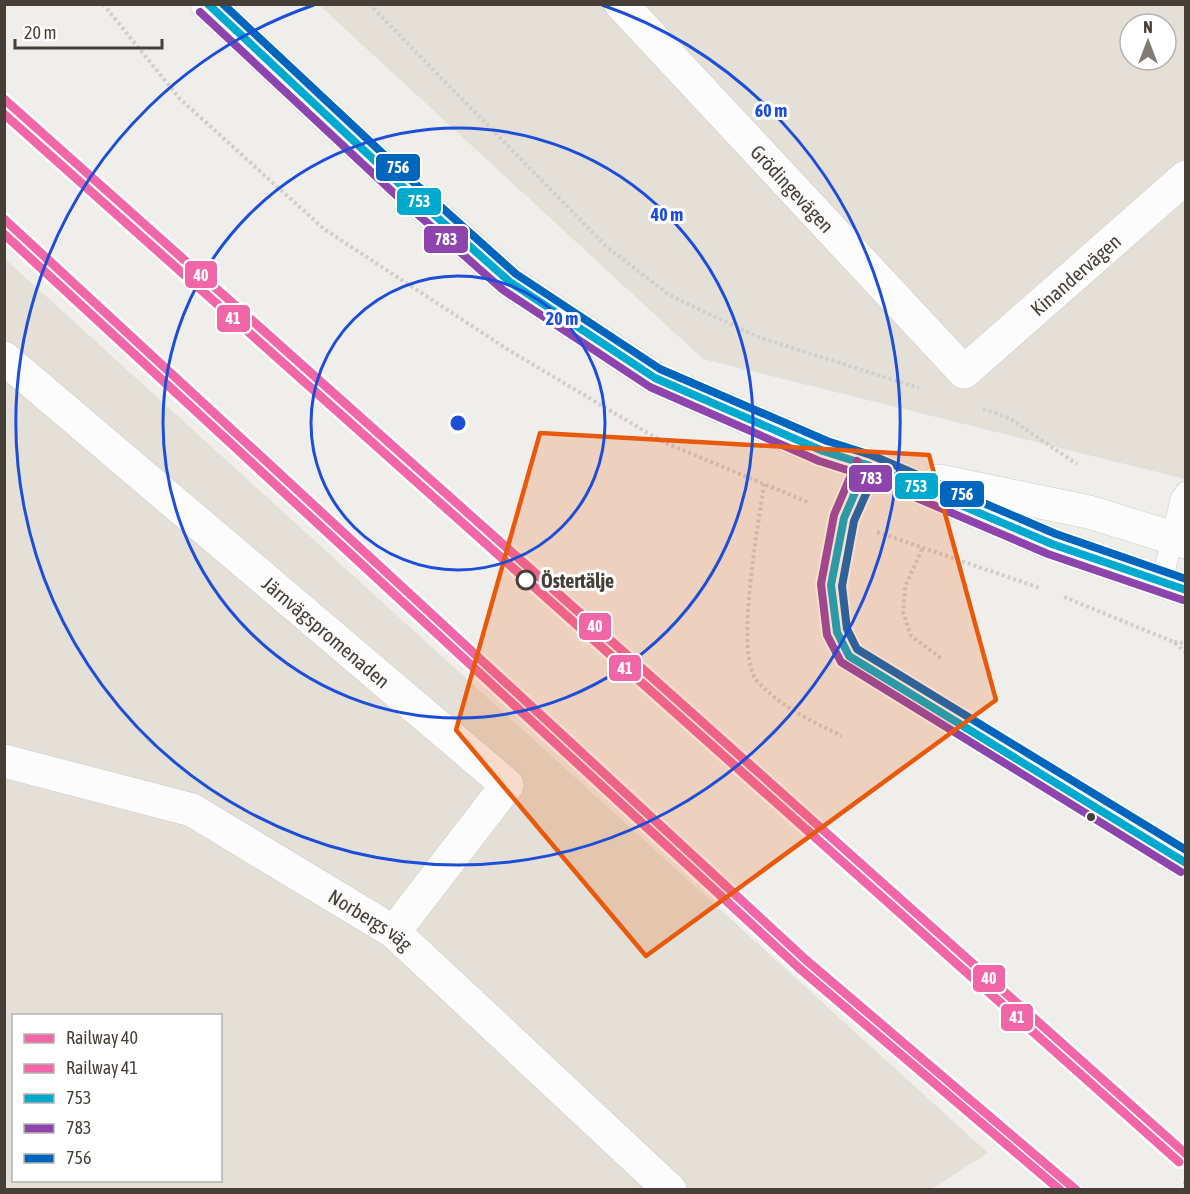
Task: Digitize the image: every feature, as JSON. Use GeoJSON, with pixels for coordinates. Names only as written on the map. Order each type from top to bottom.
{"type":"FeatureCollection","features":[{"type":"Feature","properties":{"kind":"street"},"geometry":{"type":"LineString","coordinates":[[207,4],[404,188],[510,282],[655,378],[823,452],[867,465],[1089,512],[1179,540]]}},
{"type":"Feature","properties":{"kind":"street","name":"Grödingevägen"},"geometry":{"type":"LineString","coordinates":[[621,4],[964,372]]}},
{"type":"Feature","properties":{"kind":"street","name":"Kinandervägen"},"geometry":{"type":"LineString","coordinates":[[964,372],[1185,177]]}},
{"type":"Feature","properties":{"kind":"street","name":"Järnvägspromenaden"},"geometry":{"type":"LineString","coordinates":[[4,358],[507,785],[394,932]]}},
{"type":"Feature","properties":{"kind":"street"},"geometry":{"type":"LineString","coordinates":[[867,465],[1052,544],[1174,586]]}},
{"type":"Feature","properties":{"kind":"street","name":"Norbergs väg"},"geometry":{"type":"LineString","coordinates":[[4,761],[192,810],[394,932],[670,1190]]}},
{"type":"Feature","properties":{"kind":"lane"},"geometry":{"type":"LineString","coordinates":[[867,465],[844,518],[831,585],[832,610],[837,632],[849,656],[1185,863]]}},
{"type":"Feature","properties":{"kind":"lane"},"geometry":{"type":"LineString","coordinates":[[1174,586],[1181,499],[1185,492]]}},
{"type":"Feature","properties":{"kind":"path"},"geometry":{"type":"LineString","coordinates":[[369,4],[607,247],[669,295],[758,337],[921,389]]}},
{"type":"Feature","properties":{"kind":"path"},"geometry":{"type":"LineString","coordinates":[[976,407],[1010,418],[1085,468]]}},
{"type":"Feature","properties":{"kind":"path"},"geometry":{"type":"LineString","coordinates":[[764,484],[747,617],[747,644],[755,679],[793,712],[842,736]]}},
{"type":"Feature","properties":{"kind":"path"},"geometry":{"type":"LineString","coordinates":[[922,549],[904,587],[903,612],[911,636],[942,659]]}},
{"type":"Feature","properties":{"kind":"path"},"geometry":{"type":"LineString","coordinates":[[1174,642],[1185,643]]}},
{"type":"Feature","properties":{"kind":"path"},"geometry":{"type":"LineString","coordinates":[[1185,1178],[1185,1190]]}},
{"type":"Feature","properties":{"kind":"highlighted area"},"geometry":{"type":"Polygon","coordinates":[[[540,433],[929,455],[996,700],[646,956],[456,730],[540,433]]]}},
{"type":"Feature","properties":{"kind":"shaded area"},"geometry":{"type":"Polygon","coordinates":[[[319,5],[1185,5],[1185,479],[703,359],[319,5]]]}},
{"type":"Feature","properties":{"kind":"shaded area"},"geometry":{"type":"Polygon","coordinates":[[[4,258],[988,1153],[930,1190],[5,1189],[4,258]]]}},
{"type":"Feature","properties":{"kind":"rail line","name":"40"},"geometry":{"type":"LineString","coordinates":[[4,99],[1186,1154]]}},
{"type":"Feature","properties":{"kind":"rail line","name":"41"},"geometry":{"type":"LineString","coordinates":[[4,114],[1179,1162]]}},
{"type":"Feature","properties":{"kind":"rail line","name":"40"},"geometry":{"type":"LineString","coordinates":[[4,219],[806,960],[1076,1190]]}},
{"type":"Feature","properties":{"kind":"rail line","name":"41"},"geometry":{"type":"LineString","coordinates":[[4,234],[799,968],[1060,1190]]}},
{"type":"Feature","properties":{"kind":"transit line","name":"753"},"geometry":{"type":"LineString","coordinates":[[208,4],[404,188],[510,282],[655,378],[823,451],[867,465],[1052,544],[1186,590]]}},
{"type":"Feature","properties":{"kind":"transit line","name":"756"},"geometry":{"type":"LineString","coordinates":[[223,4],[411,180],[516,274],[660,369],[827,441],[871,455],[1056,534],[1186,579]]}},
{"type":"Feature","properties":{"kind":"transit line","name":"783"},"geometry":{"type":"LineString","coordinates":[[200,12],[397,196],[503,290],[650,387],[819,461],[863,475],[1048,554],[1183,600]]}},
{"type":"Feature","properties":{"kind":"transit line","name":"783"},"geometry":{"type":"LineString","coordinates":[[857,461],[834,515],[821,584],[827,635],[841,662],[1181,872]]}},
{"type":"Feature","properties":{"kind":"transit line","name":"753"},"geometry":{"type":"LineString","coordinates":[[867,465],[844,518],[831,585],[837,632],[849,656],[1186,863]]}},
{"type":"Feature","properties":{"kind":"transit line","name":"756"},"geometry":{"type":"LineString","coordinates":[[877,469],[854,521],[842,586],[847,629],[857,649],[1186,850]]}},
{"type":"Feature","properties":{"kind":"place","name":"Östertälje"},"geometry":{"type":"Point","coordinates":[526,580]}}]}
